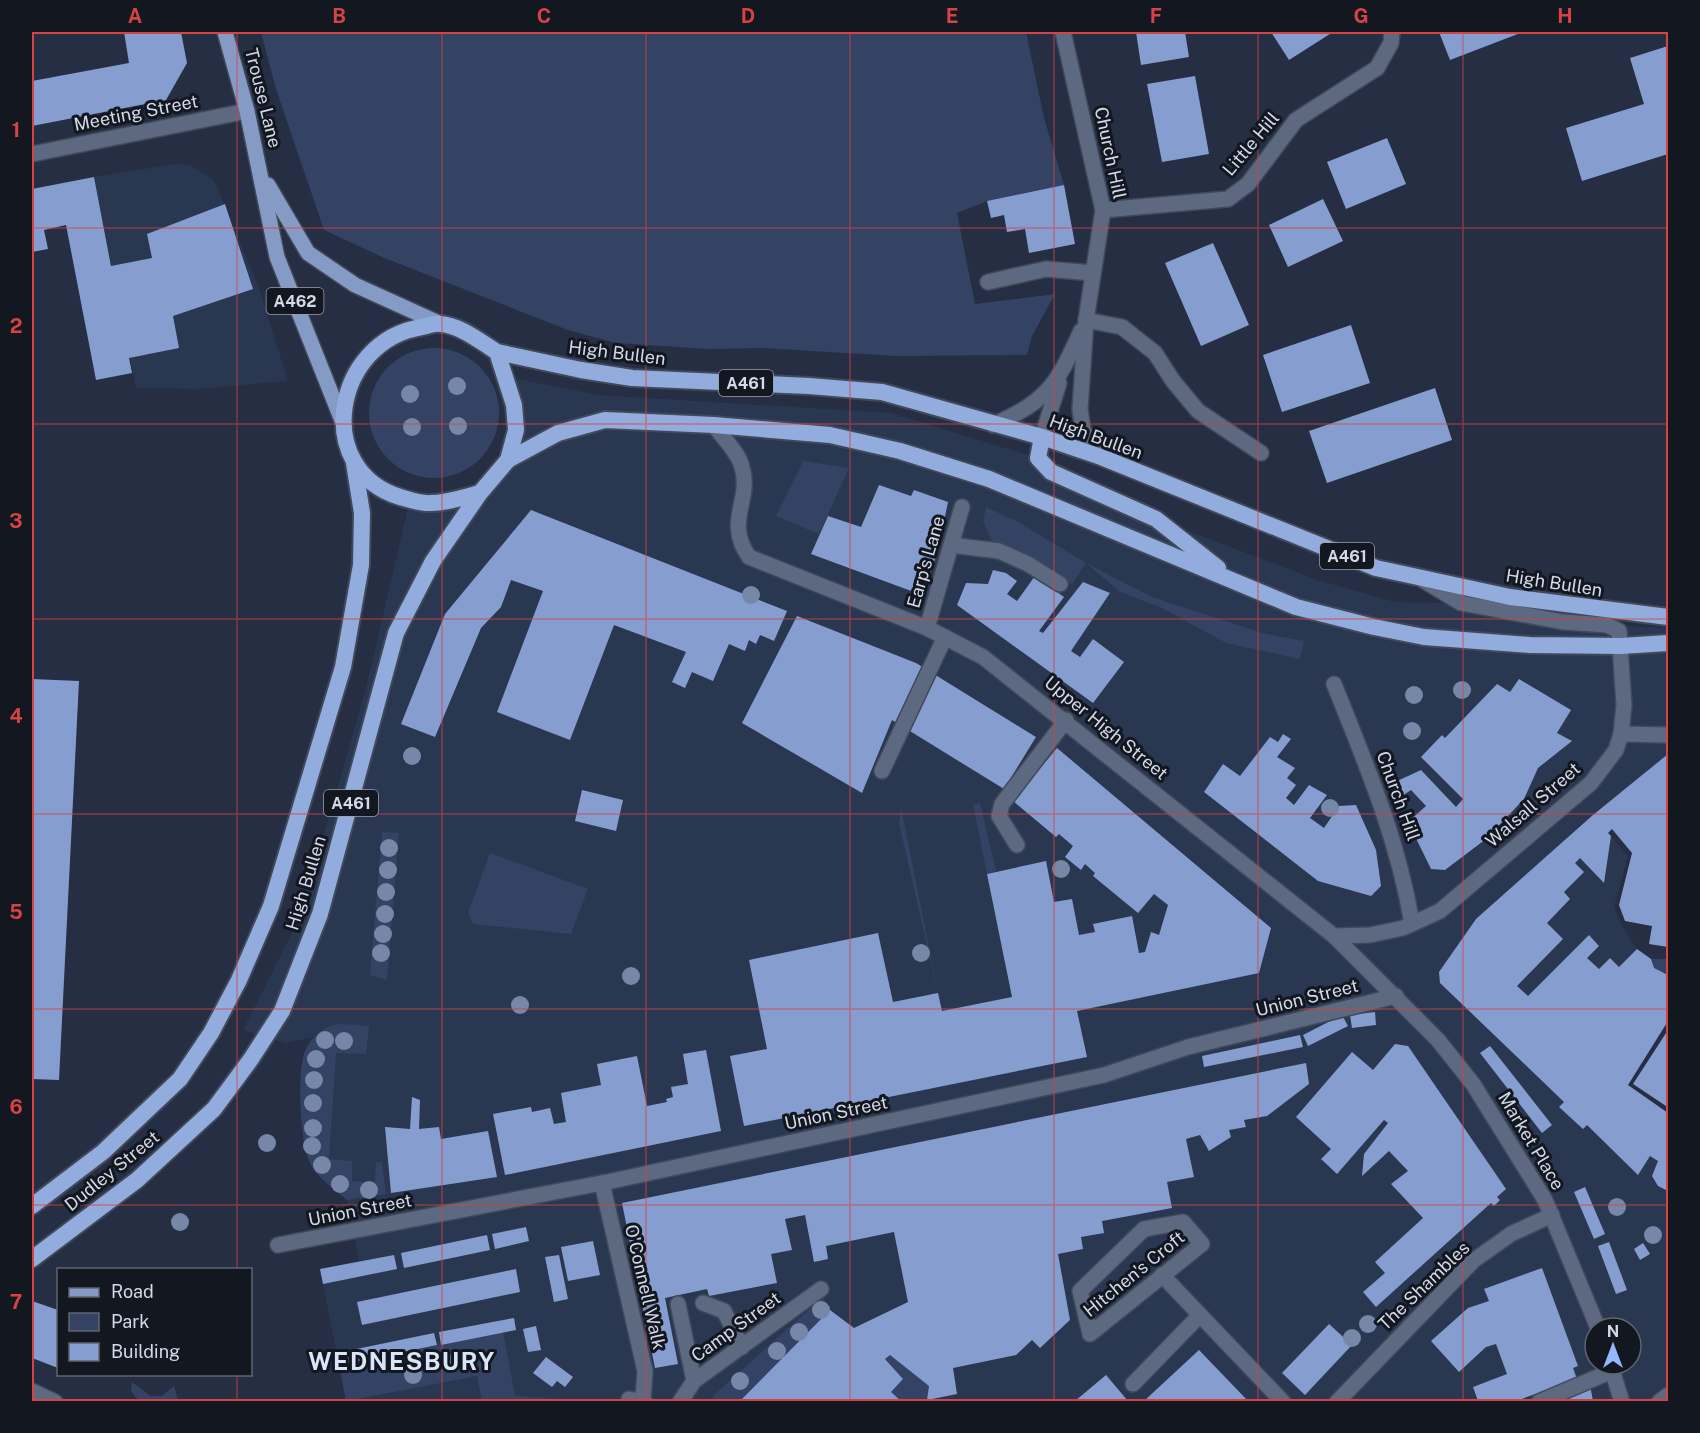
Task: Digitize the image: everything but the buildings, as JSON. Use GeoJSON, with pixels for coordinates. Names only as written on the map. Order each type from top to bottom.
{"type":"FeatureCollection","features":[{"type":"Feature","properties":{"kind":"highway","name":"A461"},"geometry":{"type":"LineString","coordinates":[[441,324],[470,335],[497,352],[514,405],[516,430],[508,460],[480,493],[445,503],[428,504],[386,492],[369,479],[353,458],[343,423],[349,385],[369,352],[386,339],[406,329],[441,324]]}},
{"type":"Feature","properties":{"kind":"highway","name":"High Bullen"},"geometry":{"type":"LineString","coordinates":[[497,352],[632,378],[809,386],[882,392],[1042,437],[1101,457],[1376,568],[1510,597],[1668,617]]}},
{"type":"Feature","properties":{"kind":"highway"},"geometry":{"type":"LineString","coordinates":[[508,460],[558,433],[605,420],[714,424],[830,435],[900,452],[989,479],[1296,606],[1424,637],[1530,645],[1621,646],[1668,643]]}},
{"type":"Feature","properties":{"kind":"highway"},"geometry":{"type":"LineString","coordinates":[[1042,437],[1038,458],[1051,472],[1156,519],[1235,582]]}},
{"type":"Feature","properties":{"kind":"highway","name":"High Bullen"},"geometry":{"type":"LineString","coordinates":[[180,1079],[211,1033],[239,980],[271,906],[343,667],[361,565],[362,513],[353,458]]}},
{"type":"Feature","properties":{"kind":"highway","name":"High Bullen"},"geometry":{"type":"LineString","coordinates":[[214,1109],[251,1059],[282,1011],[320,914],[396,633],[433,561],[480,493]]}},
{"type":"Feature","properties":{"kind":"highway","name":"Dudley Street"},"geometry":{"type":"LineString","coordinates":[[32,1206],[103,1152],[180,1079]]}},
{"type":"Feature","properties":{"kind":"highway","name":"Dudley Street"},"geometry":{"type":"LineString","coordinates":[[32,1259],[138,1180],[214,1109]]}},
{"type":"Feature","properties":{"kind":"main road","name":"Trouse Lane"},"geometry":{"type":"LineString","coordinates":[[225,32],[262,174],[277,257],[343,423]]}},
{"type":"Feature","properties":{"kind":"main road","name":"Trouse Lane"},"geometry":{"type":"LineString","coordinates":[[262,174],[308,253],[355,285],[441,324]]}},
{"type":"Feature","properties":{"kind":"street","name":"Church Hill"},"geometry":{"type":"LineString","coordinates":[[1063,32],[1103,210],[1086,320],[1080,410],[1083,430],[1101,457]]}},
{"type":"Feature","properties":{"kind":"street","name":"Little Hill"},"geometry":{"type":"LineString","coordinates":[[1103,210],[1228,199],[1248,184],[1296,120],[1377,68],[1391,43],[1392,32]]}},
{"type":"Feature","properties":{"kind":"street","name":"Meeting Street"},"geometry":{"type":"LineString","coordinates":[[32,154],[247,111]]}},
{"type":"Feature","properties":{"kind":"street"},"geometry":{"type":"LineString","coordinates":[[988,282],[1046,269],[1093,273]]}},
{"type":"Feature","properties":{"kind":"street","name":"Church Hill"},"geometry":{"type":"LineString","coordinates":[[1042,437],[1061,376],[1086,320]]}},
{"type":"Feature","properties":{"kind":"street"},"geometry":{"type":"LineString","coordinates":[[1086,320],[1122,327],[1155,353],[1173,381],[1198,411],[1262,453]]}},
{"type":"Feature","properties":{"kind":"street","name":"Church Hill"},"geometry":{"type":"LineString","coordinates":[[993,424],[1022,412],[1046,394],[1061,376]]}},
{"type":"Feature","properties":{"kind":"street","name":"Upper High Street"},"geometry":{"type":"LineString","coordinates":[[714,424],[742,466],[744,486],[738,519],[739,542],[749,557],[927,628],[983,657],[1066,720],[1334,936],[1396,996]]}},
{"type":"Feature","properties":{"kind":"street","name":"Earp's Lane"},"geometry":{"type":"LineString","coordinates":[[927,628],[962,507]]}},
{"type":"Feature","properties":{"kind":"street"},"geometry":{"type":"LineString","coordinates":[[951,545],[999,551],[1029,564],[1060,584]]}},
{"type":"Feature","properties":{"kind":"street"},"geometry":{"type":"LineString","coordinates":[[1418,577],[1461,603],[1563,622],[1607,625],[1619,631],[1621,646]]}},
{"type":"Feature","properties":{"kind":"street"},"geometry":{"type":"LineString","coordinates":[[882,771],[945,637]]}},
{"type":"Feature","properties":{"kind":"street","name":"Walsall Street"},"geometry":{"type":"LineString","coordinates":[[1334,936],[1370,936],[1412,924],[1440,911],[1591,783],[1616,750],[1622,734],[1624,705],[1621,646]]}},
{"type":"Feature","properties":{"kind":"street","name":"Church Hill"},"geometry":{"type":"LineString","coordinates":[[1334,684],[1391,828],[1404,873],[1412,924]]}},
{"type":"Feature","properties":{"kind":"street"},"geometry":{"type":"LineString","coordinates":[[1017,845],[999,816],[1002,804],[1066,720]]}},
{"type":"Feature","properties":{"kind":"street"},"geometry":{"type":"LineString","coordinates":[[1622,734],[1668,735]]}},
{"type":"Feature","properties":{"kind":"street","name":"Union Street"},"geometry":{"type":"LineString","coordinates":[[278,1245],[602,1183],[1104,1076],[1188,1047],[1396,996]]}},
{"type":"Feature","properties":{"kind":"street","name":"Market Place"},"geometry":{"type":"LineString","coordinates":[[1396,996],[1450,1053],[1473,1084],[1527,1169],[1552,1215],[1593,1316]]}},
{"type":"Feature","properties":{"kind":"street","name":"O'Connell Walk"},"geometry":{"type":"LineString","coordinates":[[602,1183],[645,1371],[639,1401]]}},
{"type":"Feature","properties":{"kind":"street","name":"The Shambles"},"geometry":{"type":"LineString","coordinates":[[1337,1401],[1473,1261],[1511,1234],[1552,1215]]}},
{"type":"Feature","properties":{"kind":"street","name":"Hitchen's Croft"},"geometry":{"type":"LineString","coordinates":[[1183,1222],[1202,1244],[1162,1275],[1089,1334],[1080,1291],[1144,1229],[1183,1222]]}},
{"type":"Feature","properties":{"kind":"street"},"geometry":{"type":"LineString","coordinates":[[1162,1275],[1283,1401]]}},
{"type":"Feature","properties":{"kind":"street","name":"Camp Street"},"geometry":{"type":"LineString","coordinates":[[680,1401],[694,1381],[821,1289]]}},
{"type":"Feature","properties":{"kind":"street"},"geometry":{"type":"LineString","coordinates":[[703,1303],[724,1311],[742,1347]]}},
{"type":"Feature","properties":{"kind":"street"},"geometry":{"type":"LineString","coordinates":[[678,1304],[694,1381]]}},
{"type":"Feature","properties":{"kind":"street"},"geometry":{"type":"LineString","coordinates":[[1133,1384],[1200,1314]]}},
{"type":"Feature","properties":{"kind":"street"},"geometry":{"type":"LineString","coordinates":[[1539,1401],[1592,1376]]}},
{"type":"Feature","properties":{"kind":"street"},"geometry":{"type":"LineString","coordinates":[[1614,1376],[1622,1401]]}},
{"type":"Feature","properties":{"kind":"street"},"geometry":{"type":"LineString","coordinates":[[32,1391],[55,1401]]}},
{"type":"Feature","properties":{"kind":"street"},"geometry":{"type":"LineString","coordinates":[[1659,1401],[1668,1395]]}},
{"type":"Feature","properties":{"kind":"shaded area"},"geometry":{"type":"Polygon","coordinates":[[[175,164],[190,165],[214,180],[258,285],[288,381],[198,389],[136,388],[94,177],[175,164]]]}},
{"type":"Feature","properties":{"kind":"shaded area"},"geometry":{"type":"Polygon","coordinates":[[[507,377],[599,395],[891,413],[1038,458],[1156,519],[1318,580],[1395,602],[1461,603],[1607,625],[1668,628],[1668,754],[1593,815],[1628,856],[1614,907],[1622,926],[1637,949],[1651,959],[1668,959],[1668,1021],[1628,1085],[1668,1113],[1668,1401],[346,1401],[320,1269],[359,1261],[347,1200],[316,1173],[303,1141],[304,1054],[314,1037],[286,1043],[243,1030],[291,935],[325,831],[367,684],[410,499],[480,493],[516,430],[507,377]]]}},
{"type":"Feature","properties":{"kind":"green space"},"geometry":{"type":"Polygon","coordinates":[[[261,32],[1026,32],[1044,118],[1064,185],[987,201],[957,213],[975,304],[1055,294],[1032,336],[1027,355],[895,356],[764,348],[708,349],[616,343],[568,330],[382,257],[324,230],[276,89],[261,32]]]}},
{"type":"Feature","properties":{"kind":"green space"},"geometry":{"type":"Polygon","coordinates":[[[434,348],[459,353],[480,367],[494,388],[499,413],[494,438],[480,459],[459,473],[434,478],[409,473],[388,459],[374,438],[369,413],[374,388],[388,367],[409,353],[434,348]]]}},
{"type":"Feature","properties":{"kind":"green space"},"geometry":{"type":"Polygon","coordinates":[[[803,461],[849,468],[819,534],[776,516],[803,461]]]}},
{"type":"Feature","properties":{"kind":"green space"},"geometry":{"type":"Polygon","coordinates":[[[986,507],[1020,523],[1086,563],[1072,584],[1027,558],[994,546],[983,521],[986,507]]]}},
{"type":"Feature","properties":{"kind":"green space"},"geometry":{"type":"Polygon","coordinates":[[[1086,563],[1152,597],[1262,633],[1304,641],[1300,659],[1226,643],[1162,608],[1120,592],[1086,563]]]}},
{"type":"Feature","properties":{"kind":"green space"},"geometry":{"type":"Polygon","coordinates":[[[980,803],[996,871],[987,874],[973,804],[980,803]]]}},
{"type":"Feature","properties":{"kind":"green space"},"geometry":{"type":"Polygon","coordinates":[[[901,808],[938,993],[899,823],[901,808]]]}},
{"type":"Feature","properties":{"kind":"green space"},"geometry":{"type":"Polygon","coordinates":[[[382,832],[399,833],[387,980],[370,975],[382,832]]]}},
{"type":"Feature","properties":{"kind":"green space"},"geometry":{"type":"Polygon","coordinates":[[[490,853],[588,889],[571,934],[473,924],[468,913],[490,853]]]}},
{"type":"Feature","properties":{"kind":"green space"},"geometry":{"type":"Polygon","coordinates":[[[1651,959],[1668,959],[1668,975],[1654,968],[1651,959]]]}},
{"type":"Feature","properties":{"kind":"green space"},"geometry":{"type":"Polygon","coordinates":[[[341,1024],[369,1026],[366,1054],[336,1053],[329,1159],[352,1161],[352,1181],[375,1182],[376,1162],[382,1162],[386,1194],[347,1200],[322,1179],[311,1165],[304,1142],[301,1110],[304,1054],[318,1033],[328,1027],[341,1024]]]}},
{"type":"Feature","properties":{"kind":"green space"},"geometry":{"type":"Polygon","coordinates":[[[823,1297],[830,1310],[740,1401],[712,1402],[714,1395],[823,1297]]]}},
{"type":"Feature","properties":{"kind":"green space"},"geometry":{"type":"Polygon","coordinates":[[[503,1332],[515,1396],[587,1401],[482,1401],[477,1376],[346,1401],[339,1365],[503,1332]]]}},
{"type":"Feature","properties":{"kind":"green space"},"geometry":{"type":"Polygon","coordinates":[[[890,1355],[929,1386],[927,1401],[901,1401],[891,1392],[903,1379],[885,1359],[890,1355]]]}},
{"type":"Feature","properties":{"kind":"green space"},"geometry":{"type":"Polygon","coordinates":[[[132,1382],[150,1396],[162,1396],[174,1386],[178,1401],[139,1401],[131,1391],[132,1382]]]}},
{"type":"Feature","properties":{"kind":"district","name":"WEDNESBURY"},"geometry":{"type":"Point","coordinates":[402,1362]}}]}
